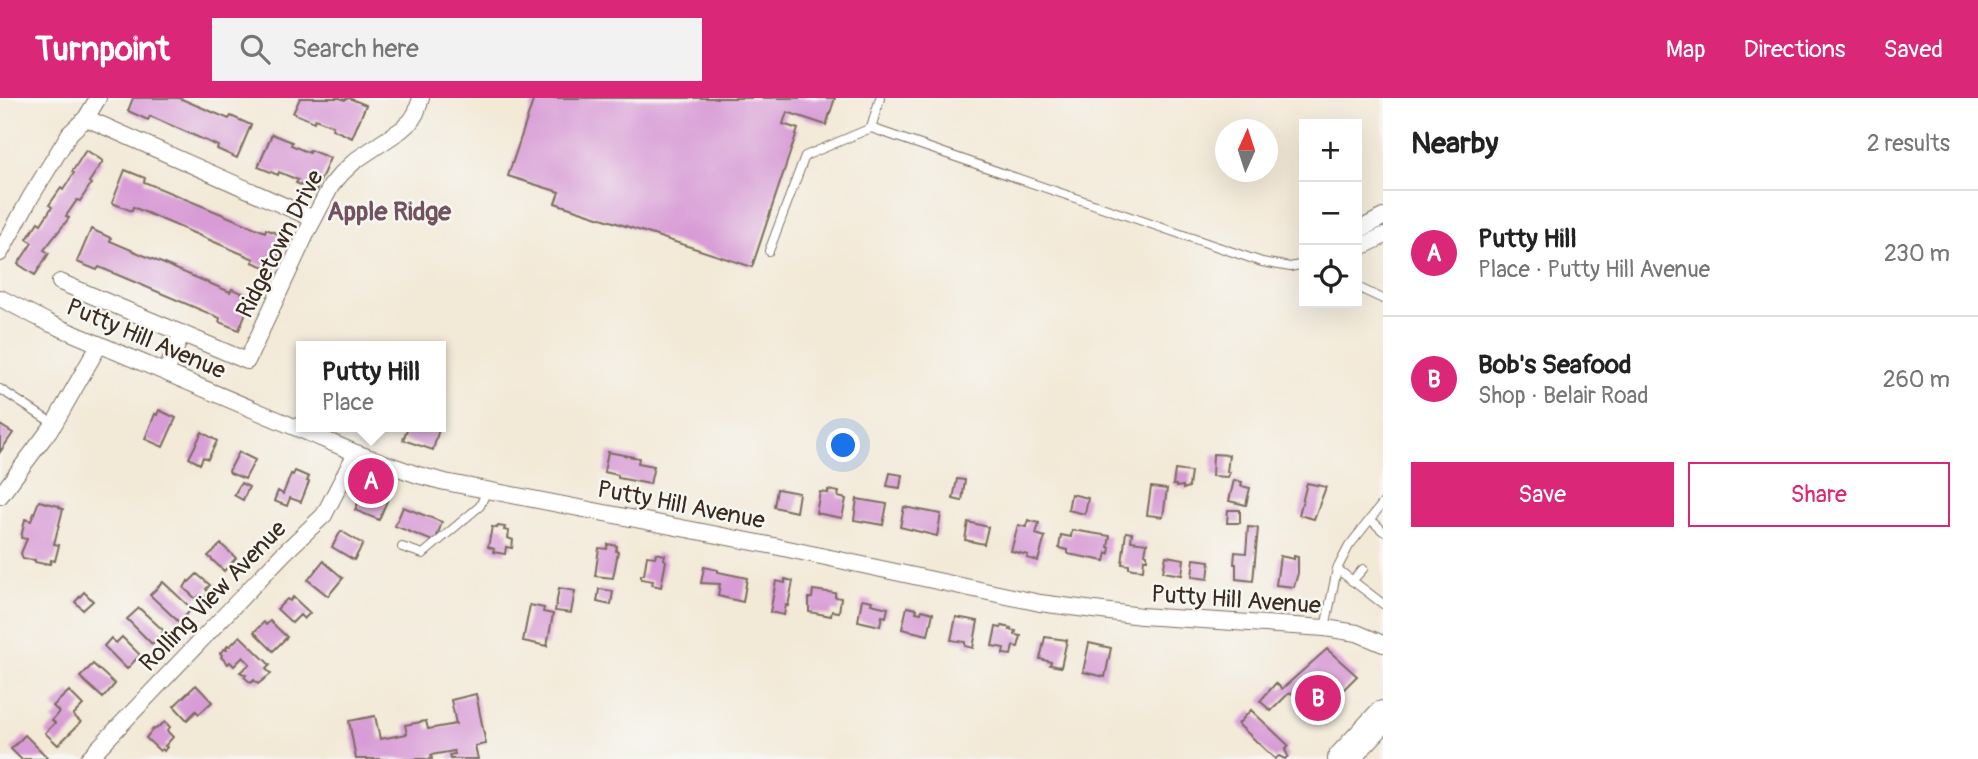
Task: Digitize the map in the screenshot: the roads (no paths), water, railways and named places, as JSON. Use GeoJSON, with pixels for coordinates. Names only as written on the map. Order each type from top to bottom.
{"type":"FeatureCollection","features":[{"type":"Feature","properties":{"kind":"highway"},"geometry":{"type":"LineString","coordinates":[[1351,756],[1383,716]]}},
{"type":"Feature","properties":{"kind":"street"},"geometry":{"type":"LineString","coordinates":[[0,253],[69,132],[86,118],[98,98]]}},
{"type":"Feature","properties":{"kind":"street","name":"Ridgetown Drive"},"geometry":{"type":"LineString","coordinates":[[182,333],[247,361],[331,186],[364,154],[411,121],[420,98]]}},
{"type":"Feature","properties":{"kind":"street"},"geometry":{"type":"LineString","coordinates":[[86,118],[314,219]]}},
{"type":"Feature","properties":{"kind":"street"},"geometry":{"type":"LineString","coordinates":[[1362,229],[1383,217]]}},
{"type":"Feature","properties":{"kind":"street"},"geometry":{"type":"LineString","coordinates":[[1362,246],[1383,236]]}},
{"type":"Feature","properties":{"kind":"street"},"geometry":{"type":"LineString","coordinates":[[60,282],[182,333],[166,372]]}},
{"type":"Feature","properties":{"kind":"street","name":"Putty Hill Avenue"},"geometry":{"type":"LineString","coordinates":[[0,298],[26,313],[99,345],[296,427]]}},
{"type":"Feature","properties":{"kind":"street"},"geometry":{"type":"LineString","coordinates":[[0,496],[54,424],[99,345]]}},
{"type":"Feature","properties":{"kind":"street","name":"Putty Hill Avenue"},"geometry":{"type":"LineString","coordinates":[[307,432],[418,475],[1052,605],[1141,616],[1325,628],[1357,633],[1383,644]]}},
{"type":"Feature","properties":{"kind":"street","name":"Rolling View Avenue"},"geometry":{"type":"LineString","coordinates":[[88,759],[283,554],[324,515],[356,453]]}},
{"type":"Feature","properties":{"kind":"lane"},"geometry":{"type":"LineString","coordinates":[[871,128],[880,98]]}},
{"type":"Feature","properties":{"kind":"lane"},"geometry":{"type":"LineString","coordinates":[[769,251],[805,156],[871,128],[1262,262],[1290,267],[1299,265]]}},
{"type":"Feature","properties":{"kind":"lane"},"geometry":{"type":"LineString","coordinates":[[1362,289],[1383,299]]}},
{"type":"Feature","properties":{"kind":"lane"},"geometry":{"type":"LineString","coordinates":[[0,389],[54,424]]}},
{"type":"Feature","properties":{"kind":"lane"},"geometry":{"type":"LineString","coordinates":[[402,547],[423,554],[480,506],[487,490]]}},
{"type":"Feature","properties":{"kind":"lane"},"geometry":{"type":"LineString","coordinates":[[1325,628],[1337,569],[1349,546],[1383,503]]}},
{"type":"Feature","properties":{"kind":"lane"},"geometry":{"type":"LineString","coordinates":[[1370,519],[1383,531]]}},
{"type":"Feature","properties":{"kind":"lane"},"geometry":{"type":"LineString","coordinates":[[1337,569],[1382,601]]}},
{"type":"Feature","properties":{"kind":"lane"},"geometry":{"type":"LineString","coordinates":[[1352,581],[1363,569]]}},
{"type":"Feature","properties":{"kind":"place","name":"Putty Hill"},"geometry":{"type":"Point","coordinates":[371,481]}},
{"type":"Feature","properties":{"kind":"place","name":"Bob's Seafood"},"geometry":{"type":"Point","coordinates":[1318,698]}},
{"type":"Feature","properties":{"kind":"district","name":"Apple Ridge"},"geometry":{"type":"Point","coordinates":[389,212]}}]}
